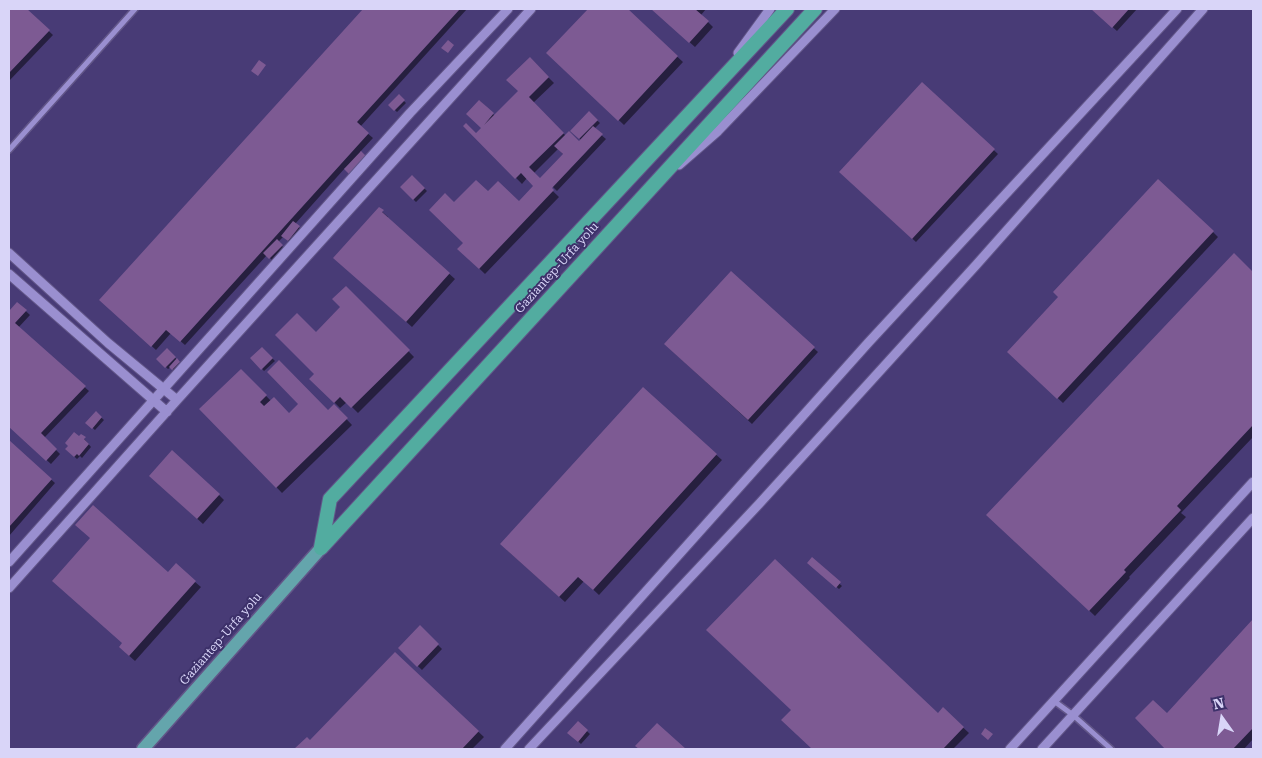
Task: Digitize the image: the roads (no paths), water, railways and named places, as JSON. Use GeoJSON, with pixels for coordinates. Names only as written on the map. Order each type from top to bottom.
{"type":"FeatureCollection","features":[{"type":"Feature","properties":{"kind":"highway","name":"Gaziantep-Urfa yolu"},"geometry":{"type":"LineString","coordinates":[[321,548],[330,499],[787,9]]}},
{"type":"Feature","properties":{"kind":"highway","name":"Gaziantep-Urfa yolu"},"geometry":{"type":"LineString","coordinates":[[321,548],[815,9]]}},
{"type":"Feature","properties":{"kind":"main road","name":"Gaziantep-Urfa yolu"},"geometry":{"type":"LineString","coordinates":[[143,749],[321,548]]}},
{"type":"Feature","properties":{"kind":"street"},"geometry":{"type":"LineString","coordinates":[[9,150],[134,9]]}},
{"type":"Feature","properties":{"kind":"street"},"geometry":{"type":"LineString","coordinates":[[9,562],[403,121],[508,9]]}},
{"type":"Feature","properties":{"kind":"street"},"geometry":{"type":"LineString","coordinates":[[9,588],[531,9]]}},
{"type":"Feature","properties":{"kind":"street"},"geometry":{"type":"LineString","coordinates":[[712,90],[770,9]]}},
{"type":"Feature","properties":{"kind":"street"},"geometry":{"type":"LineString","coordinates":[[636,204],[718,131],[835,9]]}},
{"type":"Feature","properties":{"kind":"street"},"geometry":{"type":"LineString","coordinates":[[505,749],[861,350],[1177,9]]}},
{"type":"Feature","properties":{"kind":"street"},"geometry":{"type":"LineString","coordinates":[[529,749],[766,497],[983,257],[1203,9]]}},
{"type":"Feature","properties":{"kind":"street"},"geometry":{"type":"LineString","coordinates":[[9,253],[163,390],[177,400]]}},
{"type":"Feature","properties":{"kind":"street"},"geometry":{"type":"LineString","coordinates":[[9,274],[167,412]]}},
{"type":"Feature","properties":{"kind":"street"},"geometry":{"type":"LineString","coordinates":[[1010,749],[1253,482]]}},
{"type":"Feature","properties":{"kind":"street"},"geometry":{"type":"LineString","coordinates":[[1042,749],[1253,518]]}},
{"type":"Feature","properties":{"kind":"street"},"geometry":{"type":"LineString","coordinates":[[1054,701],[1073,715],[1111,749]]}}]}
